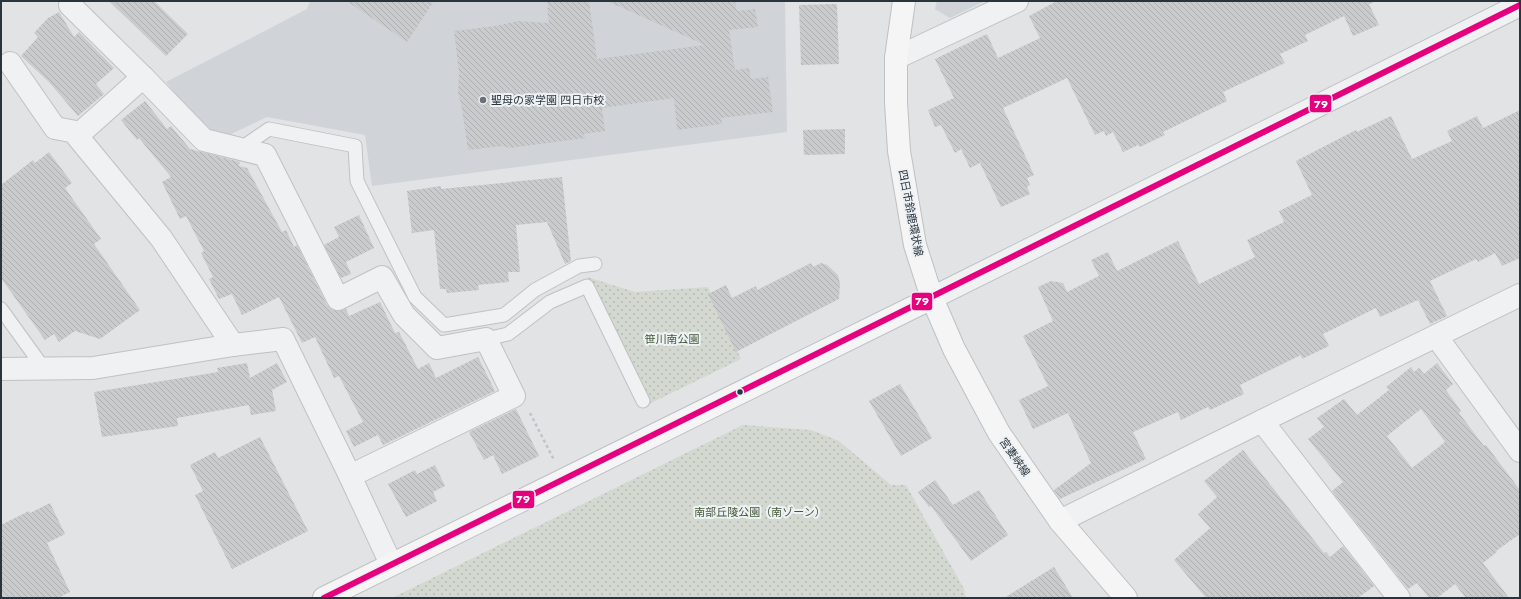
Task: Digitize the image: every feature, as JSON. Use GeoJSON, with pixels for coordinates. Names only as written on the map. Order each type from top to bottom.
{"type":"FeatureCollection","features":[{"type":"Feature","properties":{"kind":"main road","name":"四日市鈴鹿環状線"},"geometry":{"type":"LineString","coordinates":[[904,1],[896,58],[896,102],[899,151],[914,245],[932,298]]}},
{"type":"Feature","properties":{"kind":"main road"},"geometry":{"type":"LineString","coordinates":[[324,598],[932,298]]}},
{"type":"Feature","properties":{"kind":"main road","name":"宮妻峡線"},"geometry":{"type":"LineString","coordinates":[[932,298],[954,349],[999,433],[1060,522],[1126,598]]}},
{"type":"Feature","properties":{"kind":"street"},"geometry":{"type":"LineString","coordinates":[[896,58],[1017,1]]}},
{"type":"Feature","properties":{"kind":"street"},"geometry":{"type":"LineString","coordinates":[[70,5],[204,140],[265,155],[338,300],[382,277],[404,315],[437,348],[486,338],[514,396],[350,476]]}},
{"type":"Feature","properties":{"kind":"street"},"geometry":{"type":"LineString","coordinates":[[932,298],[1520,5]]}},
{"type":"Feature","properties":{"kind":"street"},"geometry":{"type":"LineString","coordinates":[[10,63],[55,128],[81,133]]}},
{"type":"Feature","properties":{"kind":"street"},"geometry":{"type":"LineString","coordinates":[[143,77],[77,136],[161,238],[233,345]]}},
{"type":"Feature","properties":{"kind":"street"},"geometry":{"type":"LineString","coordinates":[[1060,522],[1520,295]]}},
{"type":"Feature","properties":{"kind":"street"},"geometry":{"type":"LineString","coordinates":[[1436,336],[1520,451]]}},
{"type":"Feature","properties":{"kind":"street"},"geometry":{"type":"LineString","coordinates":[[1,369],[45,370],[93,368],[233,345],[283,339],[391,564]]}},
{"type":"Feature","properties":{"kind":"street"},"geometry":{"type":"LineString","coordinates":[[1262,421],[1399,598]]}},
{"type":"Feature","properties":{"kind":"lane"},"geometry":{"type":"LineString","coordinates":[[240,149],[269,129],[355,146],[357,181],[415,297],[444,325],[504,315],[535,290],[579,266],[594,264]]}},
{"type":"Feature","properties":{"kind":"lane"},"geometry":{"type":"LineString","coordinates":[[486,338],[508,334],[550,302],[587,286],[643,401]]}},
{"type":"Feature","properties":{"kind":"lane"},"geometry":{"type":"LineString","coordinates":[[1,309],[45,370]]}},
{"type":"Feature","properties":{"kind":"path"},"geometry":{"type":"LineString","coordinates":[[514,396],[524,401],[563,479]]}},
{"type":"Feature","properties":{"kind":"shaded area","name":"聖母の家学園 四日市校"},"geometry":{"type":"Polygon","coordinates":[[[310,1],[785,1],[787,132],[372,186],[365,135],[267,117],[229,135],[206,132],[166,82],[307,9],[310,1]]]}},
{"type":"Feature","properties":{"kind":"shaded area"},"geometry":{"type":"Polygon","coordinates":[[[937,1],[985,1],[950,18],[935,9],[937,1]]]}},
{"type":"Feature","properties":{"kind":"green space","name":"笹川南公園"},"geometry":{"type":"Polygon","coordinates":[[[587,277],[635,292],[708,287],[741,359],[649,404],[587,277]]]}},
{"type":"Feature","properties":{"kind":"green space","name":"南部丘陵公園（南ゾーン）"},"geometry":{"type":"Polygon","coordinates":[[[743,425],[811,430],[839,441],[891,485],[906,485],[964,589],[966,598],[392,598],[743,425]]]}},
{"type":"Feature","properties":{"kind":"building"},"geometry":{"type":"Polygon","coordinates":[[[109,1],[154,1],[188,34],[166,56],[109,1]]]}},
{"type":"Feature","properties":{"kind":"building"},"geometry":{"type":"Polygon","coordinates":[[[347,1],[434,1],[407,42],[347,1]]]}},
{"type":"Feature","properties":{"kind":"building"},"geometry":{"type":"Polygon","coordinates":[[[547,1],[589,1],[597,59],[705,45],[607,1],[735,1],[737,11],[755,9],[758,27],[729,30],[735,70],[749,68],[751,79],[768,77],[773,112],[721,118],[722,124],[677,130],[674,98],[602,108],[605,131],[584,134],[585,138],[510,148],[502,146],[468,150],[458,92],[459,72],[454,31],[495,26],[518,21],[549,23],[547,1]]]}},
{"type":"Feature","properties":{"kind":"building"},"geometry":{"type":"Polygon","coordinates":[[[1057,1],[1377,1],[1369,4],[1379,25],[1353,36],[1344,16],[1305,35],[1308,41],[1280,54],[1285,63],[1223,92],[1227,101],[1163,132],[1165,135],[1140,147],[1138,145],[1123,152],[1113,132],[1106,136],[1104,131],[1095,135],[1067,78],[1003,108],[1034,175],[1027,178],[1030,185],[1027,187],[1030,194],[1001,207],[980,163],[970,168],[961,149],[955,153],[941,125],[935,127],[928,110],[954,98],[935,59],[987,34],[998,58],[1040,38],[1029,16],[1057,1]]]}},
{"type":"Feature","properties":{"kind":"building"},"geometry":{"type":"Polygon","coordinates":[[[837,4],[839,64],[801,65],[799,5],[837,4]]]}},
{"type":"Feature","properties":{"kind":"building"},"geometry":{"type":"Polygon","coordinates":[[[59,12],[74,37],[79,32],[114,68],[96,84],[104,94],[78,116],[49,82],[21,56],[38,37],[34,33],[48,18],[59,12]]]}},
{"type":"Feature","properties":{"kind":"building"},"geometry":{"type":"Polygon","coordinates":[[[145,101],[167,129],[171,126],[190,149],[240,162],[239,166],[247,168],[282,232],[286,230],[294,247],[297,245],[327,305],[331,309],[338,311],[346,309],[349,316],[380,302],[395,333],[399,332],[418,369],[429,363],[436,378],[478,357],[495,391],[383,445],[378,435],[354,447],[346,431],[363,422],[339,376],[334,378],[315,337],[302,343],[279,297],[242,315],[232,294],[219,299],[209,279],[213,277],[201,253],[204,251],[186,216],[180,219],[162,182],[171,177],[139,138],[137,140],[121,120],[145,101]]]}},
{"type":"Feature","properties":{"kind":"building"},"geometry":{"type":"Polygon","coordinates":[[[1520,110],[1520,258],[1502,266],[1495,253],[1478,262],[1476,259],[1430,281],[1447,316],[1430,324],[1418,300],[1380,317],[1376,308],[1323,334],[1329,346],[1302,359],[1301,355],[1240,385],[1244,394],[1210,410],[1208,407],[1181,420],[1178,412],[1133,432],[1146,459],[1060,499],[1054,490],[1091,463],[1068,413],[1033,429],[1019,400],[1048,386],[1023,336],[1053,321],[1038,287],[1051,281],[1063,283],[1067,292],[1099,276],[1091,260],[1108,252],[1117,271],[1178,241],[1199,284],[1255,257],[1247,240],[1284,222],[1279,211],[1312,195],[1296,161],[1356,130],[1357,132],[1391,116],[1412,159],[1452,141],[1447,131],[1477,116],[1483,128],[1520,110]]]}},
{"type":"Feature","properties":{"kind":"building"},"geometry":{"type":"Polygon","coordinates":[[[845,129],[845,154],[804,155],[803,130],[845,129]]]}},
{"type":"Feature","properties":{"kind":"building"},"geometry":{"type":"Polygon","coordinates":[[[49,152],[72,183],[65,188],[101,239],[94,244],[140,310],[100,339],[75,331],[59,342],[54,334],[45,340],[1,278],[1,185],[33,160],[35,163],[49,152]]]}},
{"type":"Feature","properties":{"kind":"building"},"geometry":{"type":"Polygon","coordinates":[[[562,177],[571,261],[565,264],[547,222],[516,225],[520,272],[508,272],[509,282],[478,285],[479,290],[447,293],[446,289],[440,289],[434,230],[412,233],[407,191],[441,186],[441,189],[562,177]]]}},
{"type":"Feature","properties":{"kind":"building"},"geometry":{"type":"Polygon","coordinates":[[[359,215],[374,248],[346,262],[351,274],[341,278],[324,245],[339,237],[334,227],[359,215]]]}},
{"type":"Feature","properties":{"kind":"building"},"geometry":{"type":"Polygon","coordinates":[[[811,263],[813,267],[821,263],[827,265],[838,275],[840,284],[839,299],[736,352],[708,294],[726,285],[732,298],[756,286],[757,290],[811,263]]]}},
{"type":"Feature","properties":{"kind":"building"},"geometry":{"type":"Polygon","coordinates":[[[247,363],[250,378],[277,363],[287,382],[272,390],[276,411],[251,415],[249,405],[177,418],[178,426],[102,437],[94,392],[218,372],[217,368],[247,363]]]}},
{"type":"Feature","properties":{"kind":"building"},"geometry":{"type":"Polygon","coordinates":[[[1437,363],[1453,384],[1446,390],[1461,411],[1459,413],[1484,446],[1486,445],[1520,490],[1520,534],[1496,551],[1497,552],[1483,563],[1509,598],[1466,598],[1455,584],[1437,598],[1429,598],[1417,583],[1408,589],[1332,491],[1343,482],[1308,439],[1324,427],[1317,418],[1344,399],[1357,415],[1389,390],[1386,387],[1411,367],[1414,372],[1419,368],[1424,374],[1437,363]],[[1421,409],[1387,436],[1412,468],[1445,442],[1421,409]]]}},
{"type":"Feature","properties":{"kind":"building"},"geometry":{"type":"Polygon","coordinates":[[[900,384],[932,438],[901,456],[869,401],[900,384]]]}},
{"type":"Feature","properties":{"kind":"building"},"geometry":{"type":"Polygon","coordinates":[[[516,409],[539,456],[502,474],[493,455],[484,460],[469,432],[516,409]]]}},
{"type":"Feature","properties":{"kind":"building"},"geometry":{"type":"Polygon","coordinates":[[[260,437],[308,531],[232,569],[195,495],[203,491],[190,465],[215,452],[218,458],[260,437]]]}},
{"type":"Feature","properties":{"kind":"building"},"geometry":{"type":"Polygon","coordinates":[[[1243,450],[1324,553],[1326,552],[1330,557],[1343,546],[1374,586],[1358,598],[1206,598],[1174,560],[1210,528],[1198,514],[1217,497],[1204,481],[1243,450]]]}},
{"type":"Feature","properties":{"kind":"building"},"geometry":{"type":"Polygon","coordinates":[[[435,465],[445,486],[433,492],[437,501],[406,517],[388,484],[415,470],[417,474],[435,465]]]}},
{"type":"Feature","properties":{"kind":"building"},"geometry":{"type":"Polygon","coordinates":[[[935,480],[953,505],[979,490],[1008,535],[971,561],[931,506],[929,507],[918,492],[935,480]]]}},
{"type":"Feature","properties":{"kind":"building"},"geometry":{"type":"Polygon","coordinates":[[[50,503],[65,534],[47,543],[70,592],[58,598],[1,598],[1,525],[29,511],[30,513],[50,503]]]}},
{"type":"Feature","properties":{"kind":"building"},"geometry":{"type":"Polygon","coordinates":[[[1054,567],[1073,598],[1004,598],[1054,567]]]}},
{"type":"Feature","properties":{"kind":"transit line","name":"79"},"geometry":{"type":"LineString","coordinates":[[324,598],[1520,5]]}},
{"type":"Feature","properties":{"kind":"place","name":"聖母の家学園 四日市校"},"geometry":{"type":"Point","coordinates":[483,100]}}]}
